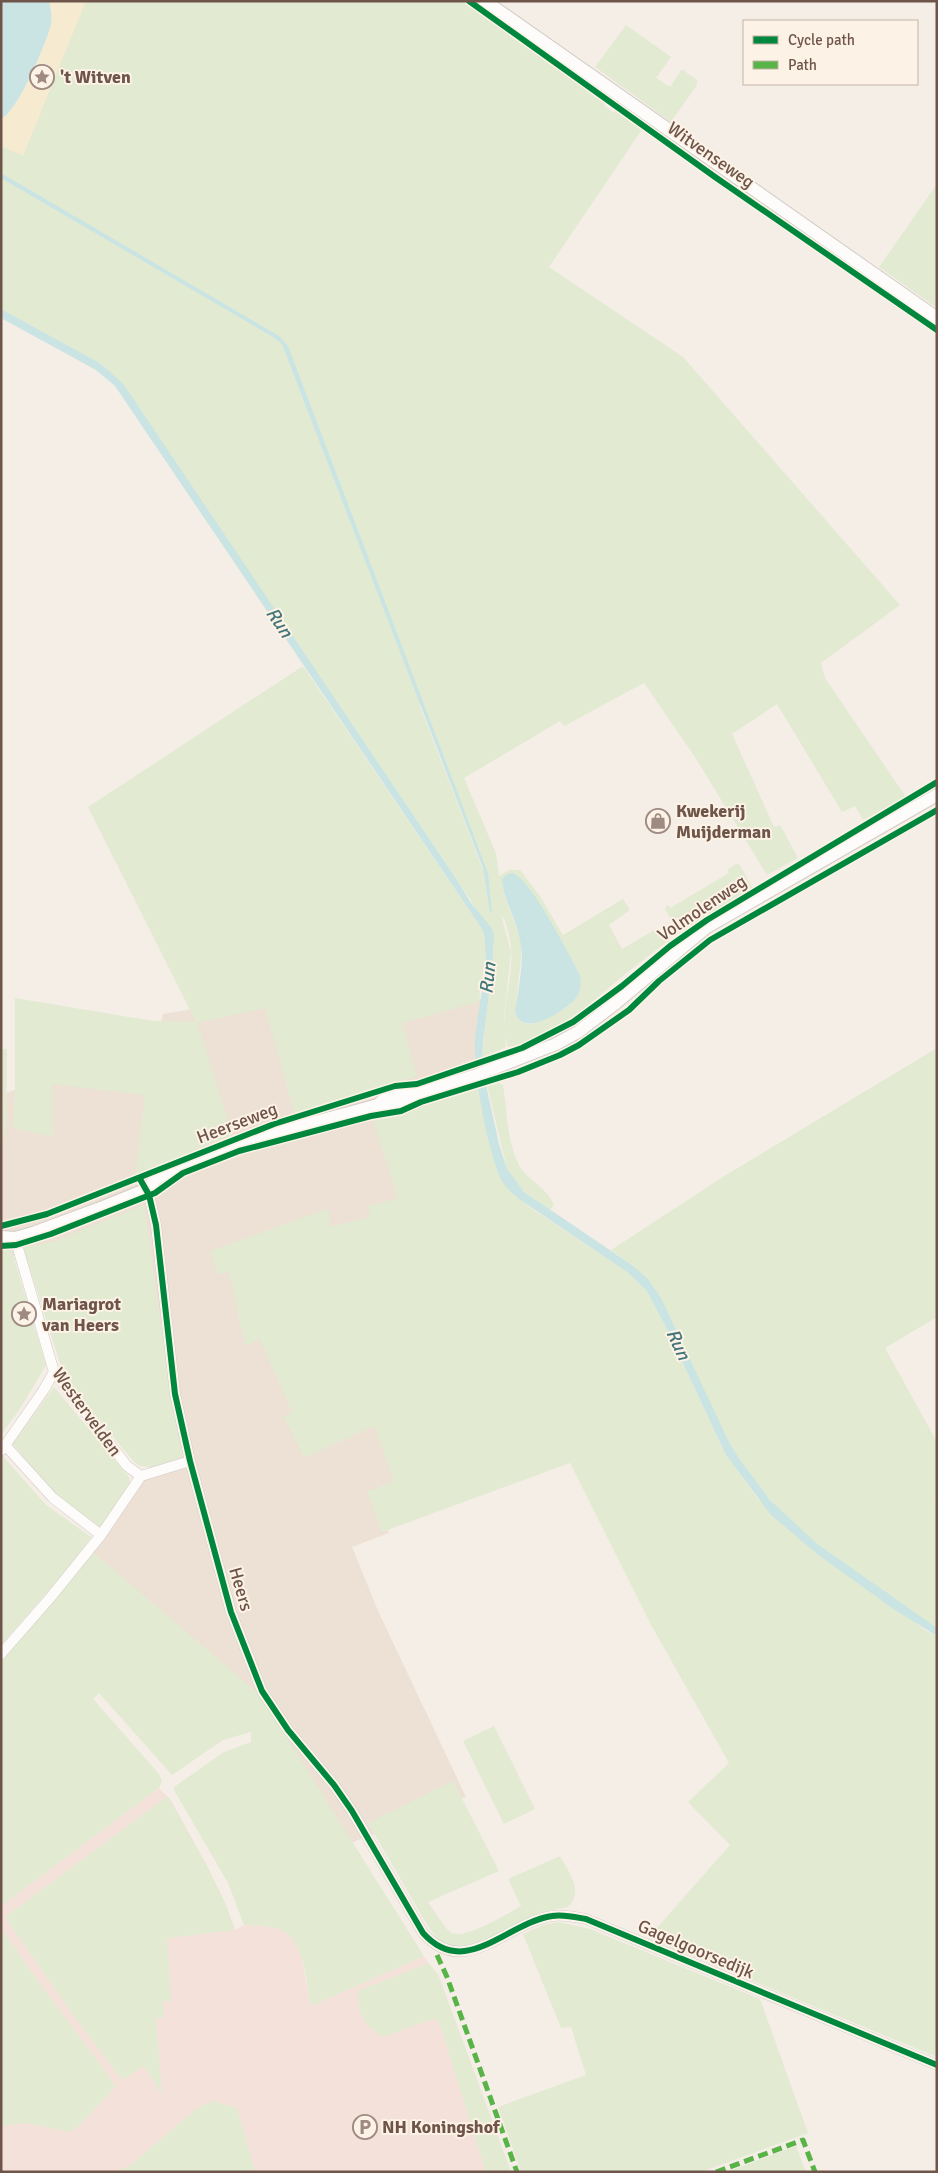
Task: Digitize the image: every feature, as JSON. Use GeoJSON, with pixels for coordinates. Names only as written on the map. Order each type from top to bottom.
{"type":"FeatureCollection","features":[{"type":"Feature","properties":{"kind":"street","name":"Witvenseweg"},"geometry":{"type":"LineString","coordinates":[[485,1],[937,318]]}},
{"type":"Feature","properties":{"kind":"street","name":"Volmolenweg"},"geometry":{"type":"LineString","coordinates":[[514,1061],[556,1044],[578,1032],[707,927],[937,796]]}},
{"type":"Feature","properties":{"kind":"street","name":"Heerseweg"},"geometry":{"type":"LineString","coordinates":[[1,1237],[15,1238],[33,1233],[145,1190],[157,1178],[238,1143],[378,1105],[388,1096],[415,1094],[474,1076],[514,1061]]}},
{"type":"Feature","properties":{"kind":"street","name":"Heers"},"geometry":{"type":"LineString","coordinates":[[145,1190],[149,1195],[156,1225],[175,1394],[190,1461],[231,1612],[262,1691],[288,1730],[334,1785],[352,1811],[423,1932],[439,1951]]}},
{"type":"Feature","properties":{"kind":"street","name":"Westervelden"},"geometry":{"type":"LineString","coordinates":[[15,1238],[54,1372],[127,1466],[141,1476]]}},
{"type":"Feature","properties":{"kind":"street"},"geometry":{"type":"LineString","coordinates":[[54,1372],[3,1448],[53,1498],[101,1535]]}},
{"type":"Feature","properties":{"kind":"street"},"geometry":{"type":"LineString","coordinates":[[1,1654],[101,1535],[141,1476],[190,1461]]}},
{"type":"Feature","properties":{"kind":"street","name":"Gagelgoorsedijk"},"geometry":{"type":"LineString","coordinates":[[439,1951],[468,1951],[538,1920],[552,1916],[586,1919],[937,2065]]}},
{"type":"Feature","properties":{"kind":"shaded area"},"geometry":{"type":"Polygon","coordinates":[[[271,996],[400,1021],[485,998],[478,1058],[484,1092],[415,1204],[376,1422],[405,1490],[379,1500],[389,1533],[352,1547],[379,1613],[466,1797],[351,1843],[93,1552],[151,1465],[34,1256],[1,1256],[1,1095],[51,1076],[145,1088],[163,1014],[271,996]]]}},
{"type":"Feature","properties":{"kind":"shaded area"},"geometry":{"type":"Polygon","coordinates":[[[159,1788],[171,1800],[207,1866],[226,1905],[235,1930],[244,1925],[269,1926],[281,1929],[294,1939],[300,1950],[311,2006],[424,1956],[438,1974],[511,2172],[1,2172],[1,1906],[159,1788]]]}},
{"type":"Feature","properties":{"kind":"green space"},"geometry":{"type":"Polygon","coordinates":[[[82,1],[465,1],[607,100],[604,106],[614,113],[617,109],[643,128],[549,267],[683,357],[900,605],[821,663],[825,678],[906,797],[863,820],[855,806],[842,812],[777,704],[732,734],[774,827],[780,825],[798,858],[767,875],[695,757],[644,683],[564,726],[560,721],[464,778],[496,853],[499,876],[509,870],[520,870],[540,896],[563,935],[623,899],[630,910],[609,925],[622,949],[656,929],[660,936],[666,932],[671,939],[571,1018],[540,1037],[508,1047],[505,1033],[506,1047],[482,1058],[494,944],[470,899],[123,385],[98,362],[1,309],[1,178],[6,180],[8,177],[1,173],[1,146],[18,153],[82,1]],[[422,705],[420,707],[486,877],[488,873],[422,705]],[[503,892],[521,941],[521,959],[515,1011],[518,1019],[530,1024],[546,1019],[567,1007],[503,892]],[[501,915],[511,952],[506,925],[501,915]],[[511,952],[504,1017],[505,1032],[506,1004],[511,952]]]}},
{"type":"Feature","properties":{"kind":"green space"},"geometry":{"type":"Polygon","coordinates":[[[626,25],[671,57],[656,78],[670,87],[681,70],[683,70],[697,80],[697,85],[671,122],[595,67],[626,25]]]}},
{"type":"Feature","properties":{"kind":"green space"},"geometry":{"type":"Polygon","coordinates":[[[937,184],[937,308],[879,267],[937,184]]]}},
{"type":"Feature","properties":{"kind":"green space"},"geometry":{"type":"Polygon","coordinates":[[[303,666],[482,929],[486,948],[479,1002],[402,1023],[417,1076],[295,1115],[265,1008],[197,1023],[233,1135],[213,1142],[135,1178],[145,1095],[52,1084],[53,1137],[13,1128],[15,998],[153,1021],[196,1022],[88,807],[303,666]]]}},
{"type":"Feature","properties":{"kind":"green space"},"geometry":{"type":"Polygon","coordinates":[[[736,864],[740,865],[753,889],[681,935],[665,909],[666,907],[668,905],[670,908],[729,873],[728,869],[736,864]]]}},
{"type":"Feature","properties":{"kind":"green space"},"geometry":{"type":"Polygon","coordinates":[[[937,1048],[937,1317],[885,1348],[937,1442],[937,1499],[935,1501],[937,1503],[937,1628],[849,1569],[794,1524],[769,1498],[747,1471],[729,1442],[654,1287],[632,1265],[611,1250],[726,1175],[937,1048]]]}},
{"type":"Feature","properties":{"kind":"green space"},"geometry":{"type":"Polygon","coordinates":[[[1,1049],[7,1049],[6,1125],[1,1151],[1,1049]]]}},
{"type":"Feature","properties":{"kind":"green space"},"geometry":{"type":"Polygon","coordinates":[[[496,1081],[503,1085],[510,1136],[515,1156],[523,1171],[551,1199],[554,1205],[550,1210],[518,1187],[507,1169],[487,1085],[496,1081]]]}},
{"type":"Feature","properties":{"kind":"green space"},"geometry":{"type":"Polygon","coordinates":[[[479,1087],[496,1167],[510,1191],[531,1208],[627,1272],[646,1290],[666,1327],[726,1455],[758,1499],[925,1630],[937,1636],[937,2057],[648,1938],[730,1845],[688,1802],[729,1763],[650,1623],[570,1463],[382,1532],[367,1492],[394,1481],[374,1426],[304,1458],[284,1417],[292,1412],[260,1339],[245,1346],[229,1272],[217,1274],[210,1251],[328,1209],[330,1227],[370,1217],[368,1206],[398,1198],[373,1120],[406,1113],[479,1087]]]}},
{"type":"Feature","properties":{"kind":"green space"},"geometry":{"type":"Polygon","coordinates":[[[144,1205],[183,1456],[169,1463],[151,1467],[138,1465],[129,1456],[65,1379],[23,1247],[53,1242],[144,1205]]]}},
{"type":"Feature","properties":{"kind":"green space"},"geometry":{"type":"Polygon","coordinates":[[[1,1248],[11,1248],[46,1365],[21,1407],[1,1435],[1,1248]]]}},
{"type":"Feature","properties":{"kind":"green space"},"geometry":{"type":"Polygon","coordinates":[[[54,1387],[129,1477],[130,1488],[100,1527],[52,1492],[13,1444],[54,1387]]]}},
{"type":"Feature","properties":{"kind":"green space"},"geometry":{"type":"Polygon","coordinates":[[[2,1455],[46,1505],[91,1537],[70,1566],[1,1645],[2,1455]]]}},
{"type":"Feature","properties":{"kind":"green space"},"geometry":{"type":"Polygon","coordinates":[[[93,1552],[260,1695],[424,1956],[311,2006],[306,1973],[294,1941],[288,1934],[279,1929],[266,1926],[244,1925],[228,1883],[174,1790],[174,1787],[224,1752],[251,1742],[251,1732],[223,1740],[172,1775],[99,1693],[93,1699],[159,1774],[162,1781],[159,1788],[1,1906],[1,1662],[93,1552]]]}},
{"type":"Feature","properties":{"kind":"green space"},"geometry":{"type":"Polygon","coordinates":[[[494,1726],[535,1809],[504,1824],[463,1741],[494,1726]]]}},
{"type":"Feature","properties":{"kind":"green space"},"geometry":{"type":"Polygon","coordinates":[[[453,1781],[499,1871],[428,1902],[446,1928],[452,1933],[467,1933],[487,1925],[521,1906],[508,1879],[560,1856],[571,1875],[575,1888],[573,1901],[568,1907],[541,1912],[491,1938],[458,1949],[438,1940],[426,1923],[368,1823],[453,1781]]]}},
{"type":"Feature","properties":{"kind":"green space"},"geometry":{"type":"Polygon","coordinates":[[[168,1796],[207,1866],[226,1905],[235,1930],[167,1938],[171,2001],[163,2001],[164,2017],[156,2019],[162,2095],[144,2066],[122,2080],[73,2015],[5,1917],[168,1796]]]}},
{"type":"Feature","properties":{"kind":"green space"},"geometry":{"type":"Polygon","coordinates":[[[559,1922],[590,1929],[760,1999],[808,2133],[701,2172],[521,2172],[498,2107],[586,2075],[571,2027],[561,2028],[523,1934],[543,1925],[559,1922]]]}},
{"type":"Feature","properties":{"kind":"green space"},"geometry":{"type":"Polygon","coordinates":[[[1,1928],[116,2086],[77,2128],[69,2132],[27,2123],[1,2126],[1,1928]]]}},
{"type":"Feature","properties":{"kind":"green space"},"geometry":{"type":"Polygon","coordinates":[[[429,1963],[438,1974],[511,2172],[486,2172],[439,2022],[433,2019],[383,2037],[371,2028],[363,2018],[359,2006],[358,1991],[429,1963]]]}},
{"type":"Feature","properties":{"kind":"green space"},"geometry":{"type":"Polygon","coordinates":[[[213,2101],[237,2108],[255,2172],[116,2172],[131,2165],[197,2108],[213,2101]]]}},
{"type":"Feature","properties":{"kind":"green space"},"geometry":{"type":"Polygon","coordinates":[[[796,2146],[806,2172],[727,2172],[796,2146]]]}},
{"type":"Feature","properties":{"kind":"sand","name":"'t Witven"},"geometry":{"type":"Polygon","coordinates":[[[49,1],[86,1],[23,156],[1,146],[1,119],[16,103],[31,76],[44,46],[51,24],[49,1]]]}},
{"type":"Feature","properties":{"kind":"water","name":"'t Witven"},"geometry":{"type":"Polygon","coordinates":[[[1,1],[49,1],[51,24],[23,91],[8,113],[1,119],[1,1]]]}},
{"type":"Feature","properties":{"kind":"water"},"geometry":{"type":"Polygon","coordinates":[[[1,173],[279,336],[288,346],[488,873],[492,913],[490,912],[483,868],[282,344],[1,178],[1,173]]]}},
{"type":"Feature","properties":{"kind":"water","name":"Run"},"geometry":{"type":"Polygon","coordinates":[[[1,309],[98,362],[124,385],[471,903],[491,927],[494,935],[492,969],[482,1067],[499,1144],[507,1169],[524,1192],[632,1265],[648,1279],[661,1298],[729,1442],[770,1500],[816,1543],[937,1628],[937,1636],[892,1608],[817,1554],[771,1515],[726,1455],[666,1327],[646,1290],[627,1272],[519,1199],[505,1185],[496,1166],[486,1130],[476,1071],[476,1028],[485,968],[485,940],[482,929],[115,386],[96,370],[1,318],[1,309]]]}},
{"type":"Feature","properties":{"kind":"water"},"geometry":{"type":"Polygon","coordinates":[[[512,873],[520,878],[539,902],[580,975],[579,993],[576,998],[563,1010],[534,1023],[526,1023],[519,1019],[515,1011],[522,957],[518,932],[505,895],[502,880],[506,875],[512,873]]]}},
{"type":"Feature","properties":{"kind":"marked path"},"geometry":{"type":"LineString","coordinates":[[437,1955],[447,1977],[517,2172]]}},
{"type":"Feature","properties":{"kind":"marked path"},"geometry":{"type":"LineString","coordinates":[[716,2172],[803,2140],[815,2172]]}},
{"type":"Feature","properties":{"kind":"cycle path"},"geometry":{"type":"LineString","coordinates":[[469,1],[715,177],[937,330]]}},
{"type":"Feature","properties":{"kind":"cycle path"},"geometry":{"type":"LineString","coordinates":[[1,1226],[47,1214],[274,1124],[395,1086],[417,1084],[522,1048],[573,1022],[622,986],[670,946],[707,920],[937,782]]}},
{"type":"Feature","properties":{"kind":"cycle path"},"geometry":{"type":"LineString","coordinates":[[1,1246],[16,1245],[51,1234],[155,1193],[183,1173],[239,1151],[371,1116],[401,1111],[421,1102],[518,1072],[560,1055],[579,1045],[629,1010],[659,981],[710,940],[937,810]]}},
{"type":"Feature","properties":{"kind":"cycle path"},"geometry":{"type":"LineString","coordinates":[[140,1179],[149,1195],[156,1225],[175,1394],[190,1461],[231,1612],[262,1691],[288,1730],[334,1785],[352,1811],[423,1933],[439,1946],[454,1951],[470,1950],[486,1945],[518,1928],[552,1916],[586,1919],[937,2065]]}},
{"type":"Feature","properties":{"kind":"place","name":"'t Witven"},"geometry":{"type":"Point","coordinates":[42,77]}},
{"type":"Feature","properties":{"kind":"place","name":"Kwekerij Muijderman"},"geometry":{"type":"Point","coordinates":[658,821]}},
{"type":"Feature","properties":{"kind":"place","name":"Mariagrot van Heers"},"geometry":{"type":"Point","coordinates":[24,1314]}},
{"type":"Feature","properties":{"kind":"place","name":"NH Koningshof"},"geometry":{"type":"Point","coordinates":[365,2127]}}]}
